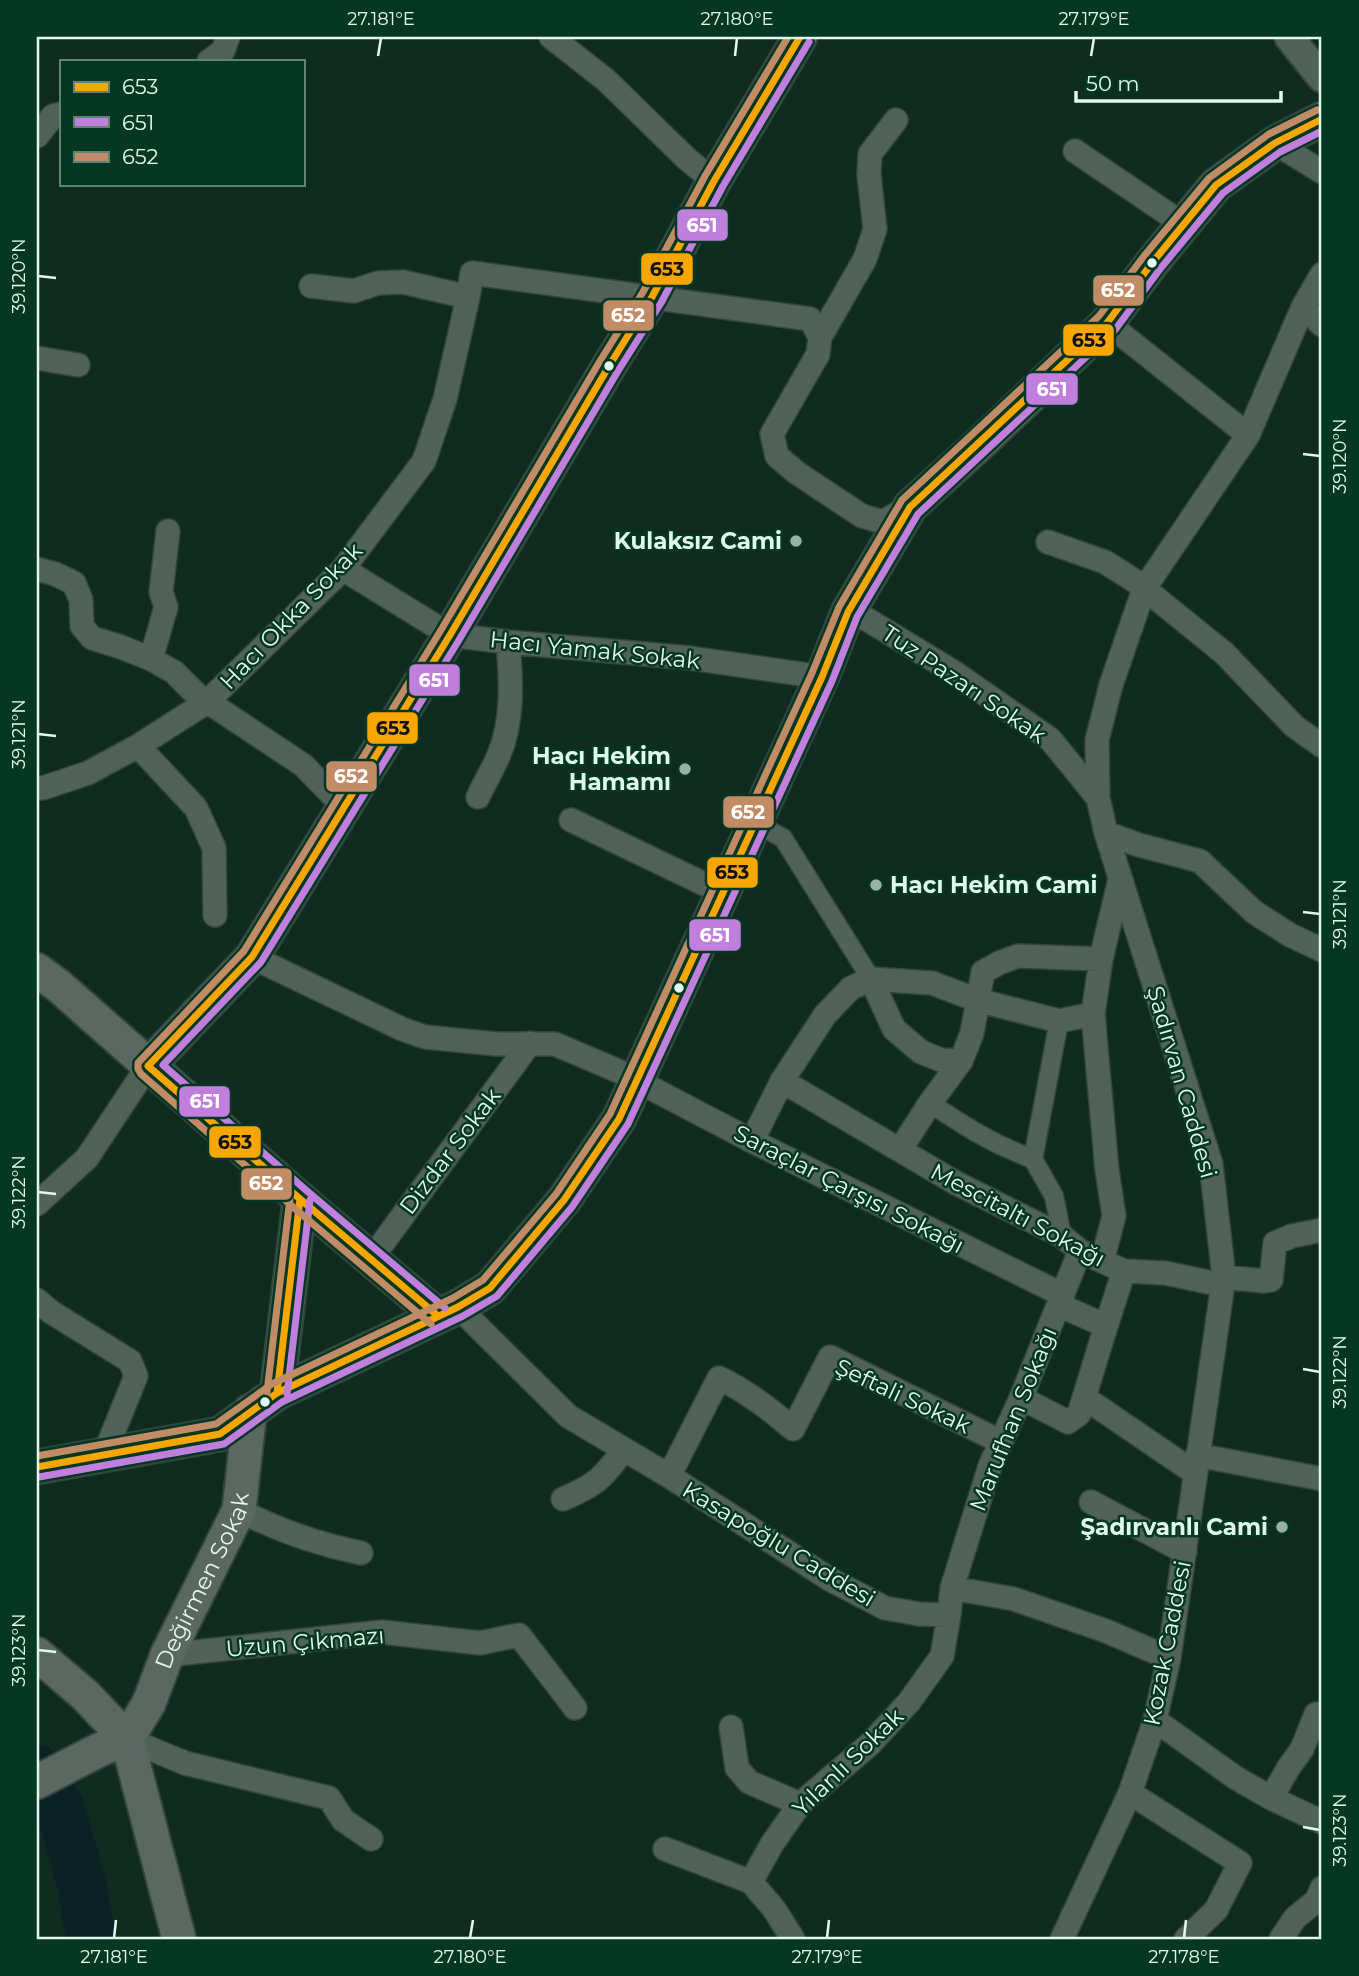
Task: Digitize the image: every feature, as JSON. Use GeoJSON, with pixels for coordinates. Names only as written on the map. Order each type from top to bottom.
{"type":"FeatureCollection","features":[{"type":"Feature","properties":{"kind":"main road"},"geometry":{"type":"LineString","coordinates":[[148,1066],[252,957],[450,635],[652,297],[714,181],[800,37]]}},
{"type":"Feature","properties":{"kind":"main road"},"geometry":{"type":"LineString","coordinates":[[37,1467],[220,1434],[263,1402],[490,1288],[564,1200],[619,1119],[822,677],[848,612],[910,507],[1107,323],[1216,185],[1275,143],[1322,118]]}},
{"type":"Feature","properties":{"kind":"main road"},"geometry":{"type":"LineString","coordinates":[[37,970],[60,987],[370,1259],[448,1311]]}},
{"type":"Feature","properties":{"kind":"main road","name":"Değirmen Sokak"},"geometry":{"type":"LineString","coordinates":[[113,1745],[149,1703],[167,1655],[239,1510],[263,1402],[300,1199]]}},
{"type":"Feature","properties":{"kind":"main road"},"geometry":{"type":"LineString","coordinates":[[37,1654],[85,1695],[113,1745],[179,1939]]}},
{"type":"Feature","properties":{"kind":"main road"},"geometry":{"type":"LineString","coordinates":[[37,1782],[113,1745]]}},
{"type":"Feature","properties":{"kind":"street"},"geometry":{"type":"LineString","coordinates":[[210,60],[223,51],[229,37]]}},
{"type":"Feature","properties":{"kind":"street"},"geometry":{"type":"LineString","coordinates":[[551,37],[606,80],[687,159],[714,181]]}},
{"type":"Feature","properties":{"kind":"street"},"geometry":{"type":"LineString","coordinates":[[1289,37],[1322,78]]}},
{"type":"Feature","properties":{"kind":"street"},"geometry":{"type":"LineString","coordinates":[[37,135],[53,116],[60,114]]}},
{"type":"Feature","properties":{"kind":"street"},"geometry":{"type":"LineString","coordinates":[[896,120],[870,154],[869,175],[875,229],[865,258],[820,337],[818,354],[772,434],[777,456],[797,473],[862,516],[883,522],[910,507]]}},
{"type":"Feature","properties":{"kind":"street"},"geometry":{"type":"LineString","coordinates":[[1275,143],[1322,172]]}},
{"type":"Feature","properties":{"kind":"street"},"geometry":{"type":"LineString","coordinates":[[1075,151],[1183,225]]}},
{"type":"Feature","properties":{"kind":"street","name":"Hacı Okka Sokak"},"geometry":{"type":"LineString","coordinates":[[37,788],[88,773],[138,746],[207,702],[343,569],[424,461],[445,399],[472,273],[652,297]]}},
{"type":"Feature","properties":{"kind":"street"},"geometry":{"type":"LineString","coordinates":[[1098,798],[1097,740],[1111,684],[1144,589],[1248,435],[1303,307],[1322,274]]}},
{"type":"Feature","properties":{"kind":"street"},"geometry":{"type":"LineString","coordinates":[[311,286],[354,291],[378,283],[403,282],[468,297]]}},
{"type":"Feature","properties":{"kind":"street"},"geometry":{"type":"LineString","coordinates":[[652,297],[810,319],[820,337]]}},
{"type":"Feature","properties":{"kind":"street"},"geometry":{"type":"LineString","coordinates":[[1303,307],[1322,325]]}},
{"type":"Feature","properties":{"kind":"street"},"geometry":{"type":"LineString","coordinates":[[1107,323],[1248,435]]}},
{"type":"Feature","properties":{"kind":"street"},"geometry":{"type":"LineString","coordinates":[[37,358],[78,365]]}},
{"type":"Feature","properties":{"kind":"street"},"geometry":{"type":"LineString","coordinates":[[151,659],[166,607],[161,592],[168,531]]}},
{"type":"Feature","properties":{"kind":"street"},"geometry":{"type":"LineString","coordinates":[[1048,542],[1105,562],[1135,581],[1224,653],[1294,726],[1322,746]]}},
{"type":"Feature","properties":{"kind":"street"},"geometry":{"type":"LineString","coordinates":[[37,569],[74,583],[81,600],[82,626],[92,638],[151,659],[174,672],[207,702],[303,765],[344,807]]}},
{"type":"Feature","properties":{"kind":"street","name":"Hacı Yamak Sokak"},"geometry":{"type":"LineString","coordinates":[[343,569],[450,635],[690,658],[822,677]]}},
{"type":"Feature","properties":{"kind":"street","name":"Tuz Pazarı Sokak"},"geometry":{"type":"LineString","coordinates":[[848,612],[868,620],[952,671],[1050,739],[1098,798]]}},
{"type":"Feature","properties":{"kind":"street"},"geometry":{"type":"LineString","coordinates":[[478,797],[499,755],[508,724],[511,688],[508,642]]}},
{"type":"Feature","properties":{"kind":"street"},"geometry":{"type":"LineString","coordinates":[[138,746],[197,808],[214,848],[215,915]]}},
{"type":"Feature","properties":{"kind":"street","name":"Şadırvan Caddesi"},"geometry":{"type":"LineString","coordinates":[[1098,798],[1106,833],[1211,1164],[1223,1281],[1196,1464]]}},
{"type":"Feature","properties":{"kind":"street"},"geometry":{"type":"LineString","coordinates":[[571,820],[723,893]]}},
{"type":"Feature","properties":{"kind":"street"},"geometry":{"type":"LineString","coordinates":[[755,823],[783,838],[871,979],[894,1029],[921,1052],[941,1060],[961,1061]]}},
{"type":"Feature","properties":{"kind":"street"},"geometry":{"type":"LineString","coordinates":[[1106,833],[1200,861],[1254,912],[1322,950]]}},
{"type":"Feature","properties":{"kind":"street"},"geometry":{"type":"LineString","coordinates":[[1102,1261],[1114,1216],[1107,1170],[1093,1014],[1101,959],[1120,878]]}},
{"type":"Feature","properties":{"kind":"street"},"geometry":{"type":"LineString","coordinates":[[900,1150],[961,1061],[972,1033],[983,972],[1018,956],[1101,959]]}},
{"type":"Feature","properties":{"kind":"street","name":"Saraçlar Çarşısı Sokağı"},"geometry":{"type":"LineString","coordinates":[[252,957],[402,1029],[425,1037],[496,1044],[555,1044],[637,1079],[1106,1326]]}},
{"type":"Feature","properties":{"kind":"street"},"geometry":{"type":"LineString","coordinates":[[752,1141],[782,1081],[825,1015],[851,988],[871,979],[932,983],[976,1000],[1059,1021],[1093,1014]]}},
{"type":"Feature","properties":{"kind":"street"},"geometry":{"type":"LineString","coordinates":[[1033,1159],[1059,1021]]}},
{"type":"Feature","properties":{"kind":"street","name":"Dizdar Sokak"},"geometry":{"type":"LineString","coordinates":[[370,1259],[530,1043]]}},
{"type":"Feature","properties":{"kind":"street"},"geometry":{"type":"LineString","coordinates":[[37,1203],[87,1158],[148,1066]]}},
{"type":"Feature","properties":{"kind":"street","name":"Mescitaltı Sokağı"},"geometry":{"type":"LineString","coordinates":[[782,1081],[956,1183],[1062,1236],[1080,1251],[1124,1270],[1223,1281],[1271,1280],[1275,1243],[1292,1236],[1322,1230]]}},
{"type":"Feature","properties":{"kind":"street"},"geometry":{"type":"LineString","coordinates":[[930,1103],[976,1134],[1033,1159],[1054,1196],[1062,1236]]}},
{"type":"Feature","properties":{"kind":"street","name":"Marufhan Sokağı"},"geometry":{"type":"LineString","coordinates":[[952,1588],[990,1466],[1021,1398],[1080,1251]]}},
{"type":"Feature","properties":{"kind":"street"},"geometry":{"type":"LineString","coordinates":[[1021,1398],[1068,1423],[1079,1414],[1124,1270]]}},
{"type":"Feature","properties":{"kind":"street"},"geometry":{"type":"LineString","coordinates":[[37,1300],[51,1312],[130,1361],[136,1376],[104,1455]]}},
{"type":"Feature","properties":{"kind":"street","name":"Kasapoğlu Caddesi"},"geometry":{"type":"LineString","coordinates":[[448,1311],[568,1416],[669,1476],[831,1580],[885,1608],[919,1614],[949,1615]]}},
{"type":"Feature","properties":{"kind":"street","name":"Şeftali Sokak"},"geometry":{"type":"LineString","coordinates":[[669,1476],[719,1378],[739,1387],[793,1429],[830,1357],[1001,1442]]}},
{"type":"Feature","properties":{"kind":"street"},"geometry":{"type":"LineString","coordinates":[[1085,1398],[1196,1464],[1322,1479]]}},
{"type":"Feature","properties":{"kind":"street"},"geometry":{"type":"LineString","coordinates":[[563,1499],[586,1489],[605,1475],[624,1449]]}},
{"type":"Feature","properties":{"kind":"street","name":"Kozak Caddesi"},"geometry":{"type":"LineString","coordinates":[[1062,1939],[1130,1793],[1154,1720],[1169,1658],[1196,1464]]}},
{"type":"Feature","properties":{"kind":"street"},"geometry":{"type":"LineString","coordinates":[[1091,1502],[1185,1552]]}},
{"type":"Feature","properties":{"kind":"street"},"geometry":{"type":"LineString","coordinates":[[239,1510],[295,1536],[321,1545],[361,1553]]}},
{"type":"Feature","properties":{"kind":"street"},"geometry":{"type":"LineString","coordinates":[[949,1615],[952,1588],[1014,1600],[1106,1631],[1169,1658]]}},
{"type":"Feature","properties":{"kind":"street","name":"Yılanlı Sokak"},"geometry":{"type":"LineString","coordinates":[[751,1882],[772,1844],[800,1804],[870,1744],[909,1702],[942,1656],[949,1615]]}},
{"type":"Feature","properties":{"kind":"street","name":"Uzun Çıkmazı"},"geometry":{"type":"LineString","coordinates":[[167,1655],[382,1632],[480,1643],[519,1635],[575,1707]]}},
{"type":"Feature","properties":{"kind":"street"},"geometry":{"type":"LineString","coordinates":[[1271,1798],[1302,1749],[1316,1714]]}},
{"type":"Feature","properties":{"kind":"street"},"geometry":{"type":"LineString","coordinates":[[1154,1720],[1236,1778],[1322,1822]]}},
{"type":"Feature","properties":{"kind":"street"},"geometry":{"type":"LineString","coordinates":[[731,1727],[737,1768],[749,1782],[800,1804]]}},
{"type":"Feature","properties":{"kind":"street"},"geometry":{"type":"LineString","coordinates":[[113,1745],[329,1798],[344,1820],[372,1839]]}},
{"type":"Feature","properties":{"kind":"street"},"geometry":{"type":"LineString","coordinates":[[1130,1793],[1240,1863],[1216,1910],[1186,1939]]}},
{"type":"Feature","properties":{"kind":"street"},"geometry":{"type":"LineString","coordinates":[[665,1849],[751,1882],[774,1909],[793,1939]]}},
{"type":"Feature","properties":{"kind":"street"},"geometry":{"type":"LineString","coordinates":[[1282,1939],[1295,1918],[1317,1900],[1322,1888]]}},
{"type":"Feature","properties":{"kind":"waterway"},"geometry":{"type":"LineString","coordinates":[[37,1769],[60,1809],[81,1881],[91,1939]]}},
{"type":"Feature","properties":{"kind":"transit line","name":"652"},"geometry":{"type":"LineString","coordinates":[[431,1324],[141,1074],[138,1063],[244,951],[441,630],[643,292],[705,176],[788,37]]}},
{"type":"Feature","properties":{"kind":"transit line","name":"653"},"geometry":{"type":"LineString","coordinates":[[438,1316],[148,1066],[252,957],[450,635],[652,297],[714,181],[800,37]]}},
{"type":"Feature","properties":{"kind":"transit line","name":"651"},"geometry":{"type":"LineString","coordinates":[[445,1308],[163,1065],[261,962],[459,640],[661,303],[723,186],[809,42]]}},
{"type":"Feature","properties":{"kind":"transit line","name":"652"},"geometry":{"type":"LineString","coordinates":[[37,1456],[216,1424],[272,1384],[453,1298],[483,1280],[556,1194],[610,1114],[812,673],[839,607],[902,500],[1099,316],[1144,256],[1209,178],[1269,134],[1317,110]]}},
{"type":"Feature","properties":{"kind":"transit line","name":"653"},"geometry":{"type":"LineString","coordinates":[[37,1467],[220,1434],[277,1393],[458,1307],[490,1288],[564,1200],[619,1119],[822,677],[848,612],[910,507],[1107,323],[1216,185],[1275,143],[1322,119]]}},
{"type":"Feature","properties":{"kind":"transit line","name":"651"},"geometry":{"type":"LineString","coordinates":[[39,1477],[224,1444],[282,1402],[463,1316],[497,1296],[572,1207],[628,1124],[832,681],[857,617],[918,514],[1115,330],[1160,269],[1223,193],[1280,152],[1322,131]]}},
{"type":"Feature","properties":{"kind":"transit line","name":"652"},"geometry":{"type":"LineString","coordinates":[[267,1392],[290,1198]]}},
{"type":"Feature","properties":{"kind":"transit line","name":"653"},"geometry":{"type":"LineString","coordinates":[[277,1393],[300,1199]]}},
{"type":"Feature","properties":{"kind":"transit line","name":"651"},"geometry":{"type":"LineString","coordinates":[[287,1394],[310,1200]]}},
{"type":"Feature","properties":{"kind":"place","name":"Kulaksız Cami"},"geometry":{"type":"Point","coordinates":[796,541]}},
{"type":"Feature","properties":{"kind":"place","name":"Hacı Hekim Hamamı"},"geometry":{"type":"Point","coordinates":[685,769]}},
{"type":"Feature","properties":{"kind":"place","name":"Hacı Hekim Cami"},"geometry":{"type":"Point","coordinates":[876,885]}},
{"type":"Feature","properties":{"kind":"place","name":"Şadırvanlı Cami"},"geometry":{"type":"Point","coordinates":[1282,1527]}}]}
